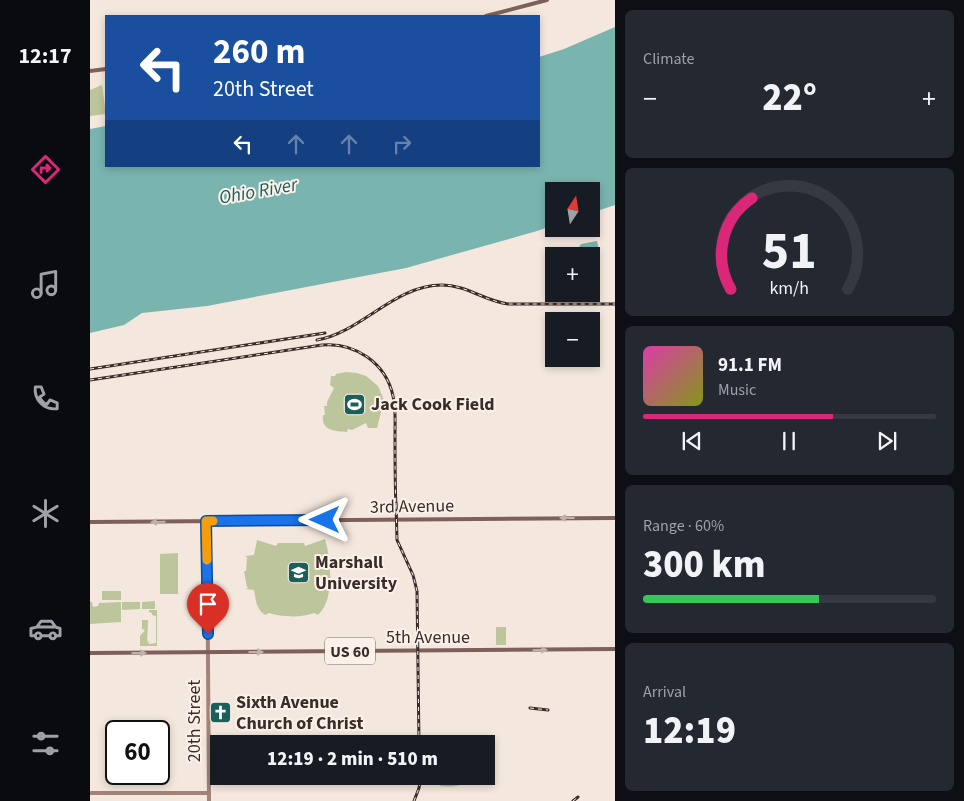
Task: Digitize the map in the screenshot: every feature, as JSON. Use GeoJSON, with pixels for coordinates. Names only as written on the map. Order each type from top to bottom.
{"type":"FeatureCollection","features":[{"type":"Feature","properties":{"kind":"main road"},"geometry":{"type":"LineString","coordinates":[[490,15],[547,0]]}},
{"type":"Feature","properties":{"kind":"main road"},"geometry":{"type":"LineString","coordinates":[[90,71],[105,69]]}},
{"type":"Feature","properties":{"kind":"main road","name":"3rd Avenue"},"geometry":{"type":"LineString","coordinates":[[90,522],[615,518]]}},
{"type":"Feature","properties":{"kind":"main road","name":"20th Street"},"geometry":{"type":"LineString","coordinates":[[206,521],[209,801]]}},
{"type":"Feature","properties":{"kind":"main road","name":"5th Avenue"},"geometry":{"type":"LineString","coordinates":[[90,654],[615,649]]}},
{"type":"Feature","properties":{"kind":"main road"},"geometry":{"type":"LineString","coordinates":[[90,793],[209,793]]}},
{"type":"Feature","properties":{"kind":"green space"},"geometry":{"type":"Polygon","coordinates":[[[102,85],[105,114],[90,116],[90,90],[102,85]]]}},
{"type":"Feature","properties":{"kind":"green space","name":"Jack Cook Field"},"geometry":{"type":"Polygon","coordinates":[[[346,372],[366,376],[378,386],[384,400],[377,428],[368,428],[366,423],[352,430],[348,429],[347,432],[330,429],[324,424],[324,406],[327,406],[334,388],[330,385],[331,376],[346,372]]]}},
{"type":"Feature","properties":{"kind":"green space"},"geometry":{"type":"Polygon","coordinates":[[[325,539],[330,568],[329,590],[327,600],[318,615],[314,613],[304,616],[292,616],[269,613],[265,615],[262,613],[257,604],[254,590],[245,589],[249,588],[247,587],[244,571],[246,571],[248,558],[245,556],[254,555],[257,540],[276,546],[278,543],[304,543],[305,546],[325,539]]]}},
{"type":"Feature","properties":{"kind":"green space"},"geometry":{"type":"Polygon","coordinates":[[[178,553],[178,594],[160,594],[160,554],[178,553]]]}},
{"type":"Feature","properties":{"kind":"green space"},"geometry":{"type":"Polygon","coordinates":[[[102,591],[121,591],[121,600],[102,600],[102,591]]]}},
{"type":"Feature","properties":{"kind":"green space"},"geometry":{"type":"Polygon","coordinates":[[[155,601],[155,609],[142,609],[142,602],[155,601]]]}},
{"type":"Feature","properties":{"kind":"green space"},"geometry":{"type":"Polygon","coordinates":[[[90,602],[92,602],[93,607],[98,606],[99,603],[121,602],[121,622],[90,624],[90,602]]]}},
{"type":"Feature","properties":{"kind":"green space"},"geometry":{"type":"Polygon","coordinates":[[[122,602],[140,602],[140,609],[122,610],[122,602]]]}},
{"type":"Feature","properties":{"kind":"green space"},"geometry":{"type":"Polygon","coordinates":[[[149,610],[157,610],[157,646],[140,646],[140,636],[145,630],[142,629],[142,620],[148,620],[147,643],[148,640],[149,644],[156,643],[156,616],[152,615],[149,610]]]}},
{"type":"Feature","properties":{"kind":"green space"},"geometry":{"type":"Polygon","coordinates":[[[496,627],[506,627],[506,645],[496,645],[496,627]]]}},
{"type":"Feature","properties":{"kind":"green space"},"geometry":{"type":"Polygon","coordinates":[[[440,785],[460,785],[450,787],[440,785]]]}},
{"type":"Feature","properties":{"kind":"water","name":"Ohio River"},"geometry":{"type":"Polygon","coordinates":[[[615,27],[615,205],[600,210],[600,182],[545,182],[545,228],[537,231],[406,268],[207,306],[142,313],[124,325],[90,333],[90,129],[105,126],[105,167],[540,167],[540,57],[564,49],[615,27]]]}},
{"type":"Feature","properties":{"kind":"water"},"geometry":{"type":"Polygon","coordinates":[[[597,241],[598,247],[579,247],[581,244],[597,241]]]}},
{"type":"Feature","properties":{"kind":"railway"},"geometry":{"type":"LineString","coordinates":[[317,340],[349,328],[393,300],[425,287],[451,286],[508,304],[615,304]]}},
{"type":"Feature","properties":{"kind":"railway"},"geometry":{"type":"LineString","coordinates":[[90,369],[325,333]]}},
{"type":"Feature","properties":{"kind":"railway"},"geometry":{"type":"LineString","coordinates":[[90,380],[322,345],[346,347],[357,351],[367,357],[384,374],[393,396],[395,406],[396,509]]}},
{"type":"Feature","properties":{"kind":"railway"},"geometry":{"type":"LineString","coordinates":[[396,503],[397,540],[413,575],[417,591],[419,735]]}},
{"type":"Feature","properties":{"kind":"railway"},"geometry":{"type":"LineString","coordinates":[[530,708],[548,710]]}},
{"type":"Feature","properties":{"kind":"railway"},"geometry":{"type":"LineString","coordinates":[[414,801],[420,785]]}},
{"type":"Feature","properties":{"kind":"railway"},"geometry":{"type":"LineString","coordinates":[[573,801],[578,797]]}},
{"type":"Feature","properties":{"kind":"slow traffic"},"geometry":{"type":"LineString","coordinates":[[207,560],[206,521],[213,521]]}},
{"type":"Feature","properties":{"kind":"place","name":"Jack Cook Field"},"geometry":{"type":"Point","coordinates":[355,404]}},
{"type":"Feature","properties":{"kind":"place","name":"Marshall University"},"geometry":{"type":"Point","coordinates":[299,572]}},
{"type":"Feature","properties":{"kind":"place","name":"Sixth Avenue Church of Christ"},"geometry":{"type":"Point","coordinates":[220,712]}},
{"type":"Feature","properties":{"kind":"route"},"geometry":{"type":"LineString","coordinates":[[208,634],[206,521],[325,520]]}}]}
